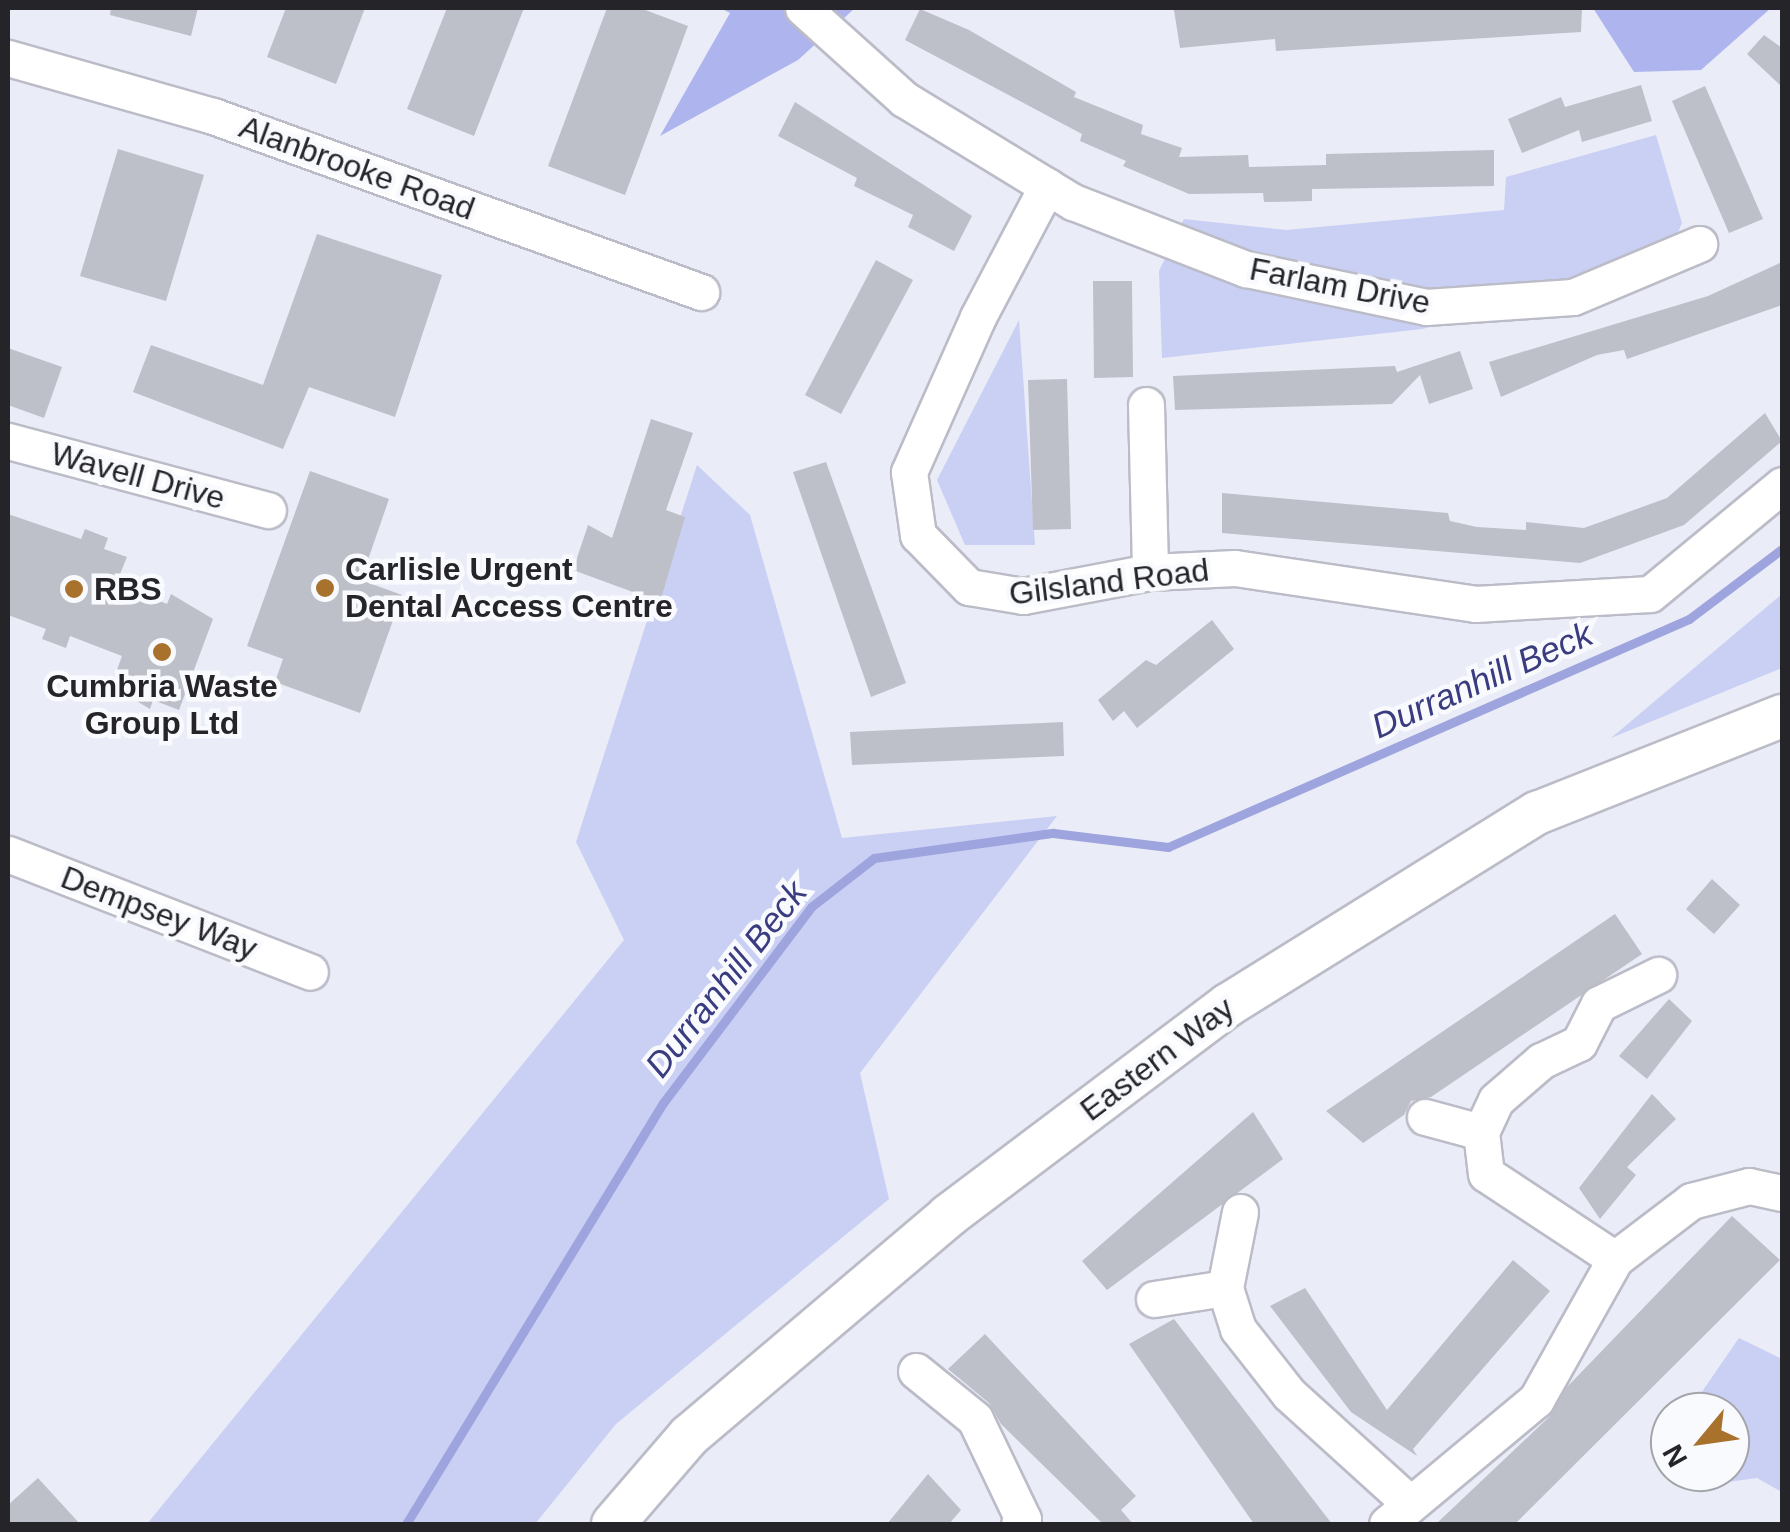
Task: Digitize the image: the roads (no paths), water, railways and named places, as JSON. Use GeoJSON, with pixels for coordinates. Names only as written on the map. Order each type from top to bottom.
{"type":"FeatureCollection","features":[{"type":"Feature","properties":{"kind":"street","name":"Farlam Drive"},"geometry":{"type":"LineString","coordinates":[[803,8],[904,99],[1046,186],[1246,270],[1426,308],[1573,297],[1699,244]]}},
{"type":"Feature","properties":{"kind":"street","name":"Alanbrooke Road"},"geometry":{"type":"LineString","coordinates":[[8,58],[213,116],[701,292]]}},
{"type":"Feature","properties":{"kind":"street","name":"Gilsland Road"},"geometry":{"type":"LineString","coordinates":[[1046,186],[914,452],[908,492],[918,535],[969,587],[997,596],[1150,572],[1235,568],[1476,604],[1650,594],[1782,485]]}},
{"type":"Feature","properties":{"kind":"street"},"geometry":{"type":"LineString","coordinates":[[1146,405],[1150,572]]}},
{"type":"Feature","properties":{"kind":"street","name":"Wavell Drive"},"geometry":{"type":"LineString","coordinates":[[8,441],[268,510]]}},
{"type":"Feature","properties":{"kind":"street","name":"Eastern Way"},"geometry":{"type":"LineString","coordinates":[[613,1524],[689,1436],[948,1216],[1228,1004],[1536,813],[1782,716]]}},
{"type":"Feature","properties":{"kind":"street","name":"Dempsey Way"},"geometry":{"type":"LineString","coordinates":[[8,854],[310,972]]}},
{"type":"Feature","properties":{"kind":"street"},"geometry":{"type":"LineString","coordinates":[[1616,1259],[1486,1174],[1481,1132],[1496,1100],[1542,1061],[1579,1043],[1599,1004],[1658,975]]}},
{"type":"Feature","properties":{"kind":"street"},"geometry":{"type":"LineString","coordinates":[[1425,1117],[1481,1132]]}},
{"type":"Feature","properties":{"kind":"street"},"geometry":{"type":"LineString","coordinates":[[1240,1212],[1224,1288],[1238,1329],[1288,1394],[1397,1513],[1536,1400],[1616,1259],[1691,1201],[1749,1186],[1782,1194]]}},
{"type":"Feature","properties":{"kind":"street"},"geometry":{"type":"LineString","coordinates":[[1154,1300],[1224,1288]]}},
{"type":"Feature","properties":{"kind":"street"},"geometry":{"type":"LineString","coordinates":[[916,1370],[975,1419],[1025,1523]]}},
{"type":"Feature","properties":{"kind":"waterway","name":"Durranhill Beck"},"geometry":{"type":"LineString","coordinates":[[406,1524],[663,1103],[811,907],[874,858],[1053,833],[1168,847],[1689,619],[1782,549]]}},
{"type":"Feature","properties":{"kind":"place","name":"Carlisle Urgent Dental Access Centre"},"geometry":{"type":"Point","coordinates":[325,588]}},
{"type":"Feature","properties":{"kind":"place","name":"RBS"},"geometry":{"type":"Point","coordinates":[74,589]}},
{"type":"Feature","properties":{"kind":"place","name":"Cumbria Waste Group Ltd"},"geometry":{"type":"Point","coordinates":[162,652]}}]}
